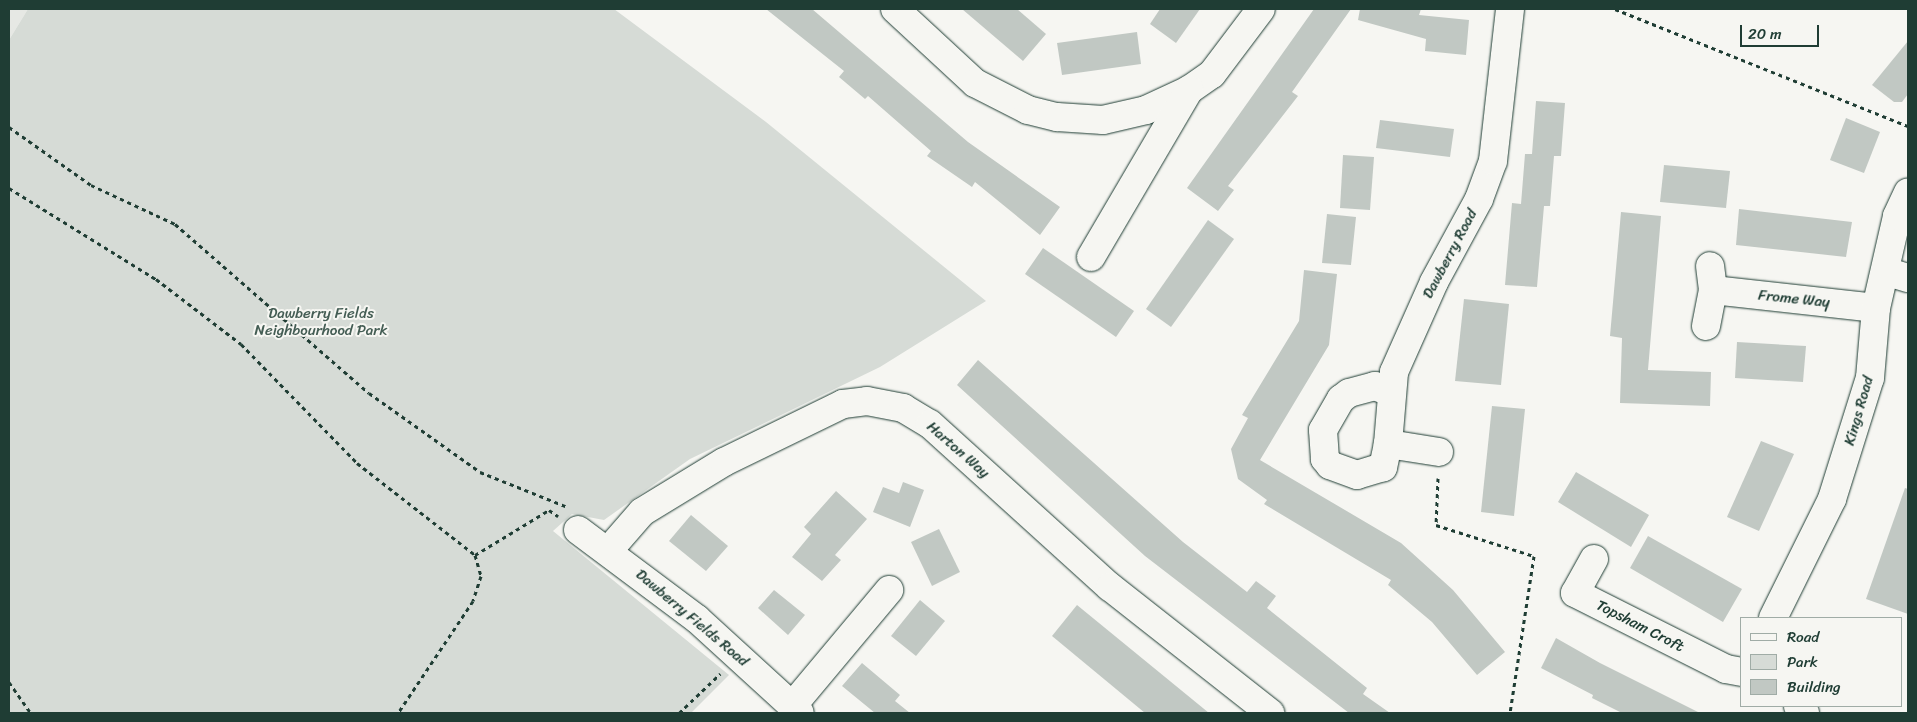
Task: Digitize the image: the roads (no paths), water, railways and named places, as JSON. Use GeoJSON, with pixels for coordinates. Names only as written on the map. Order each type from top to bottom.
{"type":"FeatureCollection","features":[{"type":"Feature","properties":{"kind":"street"},"geometry":{"type":"LineString","coordinates":[[895,9],[976,83],[1028,110],[1056,117],[1103,120],[1146,110],[1189,90],[1212,74],[1261,9]]}},
{"type":"Feature","properties":{"kind":"street","name":"Dawberry Road"},"geometry":{"type":"LineString","coordinates":[[1388,444],[1394,372],[1406,338],[1479,199],[1493,161],[1510,9]]}},
{"type":"Feature","properties":{"kind":"street"},"geometry":{"type":"LineString","coordinates":[[1091,256],[1189,90]]}},
{"type":"Feature","properties":{"kind":"street","name":"Kings Road"},"geometry":{"type":"LineString","coordinates":[[1774,617],[1832,499],[1870,378],[1876,308],[1897,274],[1898,216],[1908,192]]}},
{"type":"Feature","properties":{"kind":"street","name":"Frome Way"},"geometry":{"type":"LineString","coordinates":[[1706,326],[1711,278],[1876,308]]}},
{"type":"Feature","properties":{"kind":"street"},"geometry":{"type":"LineString","coordinates":[[1392,393],[1376,386],[1349,393],[1341,399],[1323,430],[1325,459],[1330,465],[1357,474],[1383,467],[1388,444],[1439,452]]}},
{"type":"Feature","properties":{"kind":"street","name":"Harton Way"},"geometry":{"type":"LineString","coordinates":[[609,550],[642,512],[724,462],[843,404],[866,401],[903,408],[930,424],[1110,588],[1270,713]]}},
{"type":"Feature","properties":{"kind":"street","name":"Dawberry Fields Road"},"geometry":{"type":"LineString","coordinates":[[578,530],[609,550],[738,656],[797,709]]}},
{"type":"Feature","properties":{"kind":"street","name":"Topsham Croft"},"geometry":{"type":"LineString","coordinates":[[1594,559],[1576,594],[1726,669],[1740,672]]}},
{"type":"Feature","properties":{"kind":"street"},"geometry":{"type":"LineString","coordinates":[[797,709],[889,590]]}},
{"type":"Feature","properties":{"kind":"park label","name":"Dawberry Fields Neighbourhood Park"},"geometry":{"type":"Point","coordinates":[321,322]}}]}
